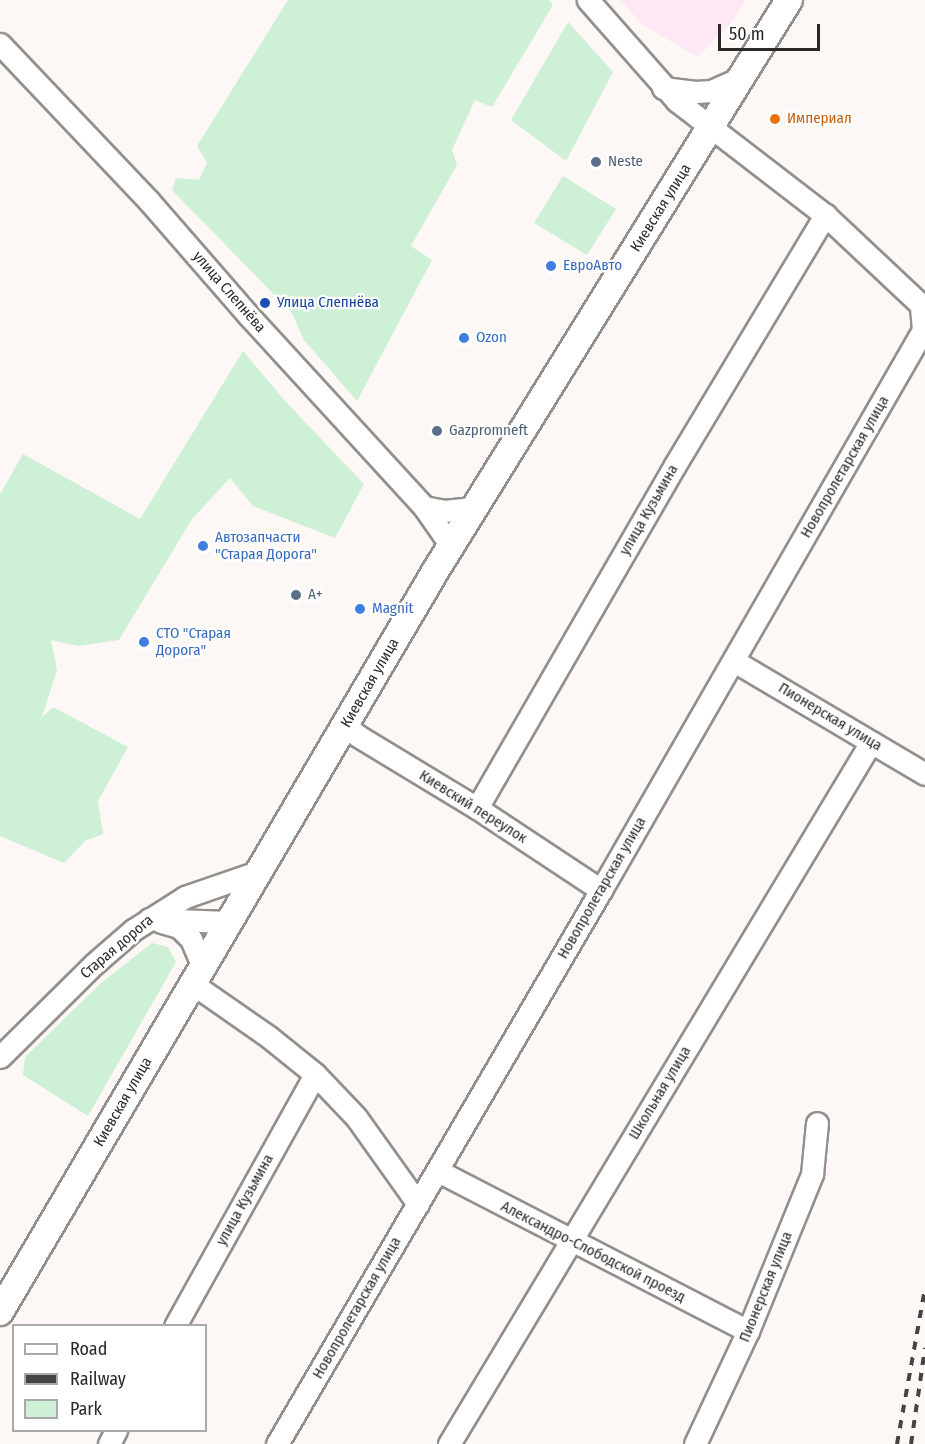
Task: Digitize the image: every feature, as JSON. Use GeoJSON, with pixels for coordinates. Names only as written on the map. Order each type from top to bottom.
{"type":"FeatureCollection","features":[{"type":"Feature","properties":{"kind":"main road","name":"Киевская улица"},"geometry":{"type":"LineString","coordinates":[[0,1312],[451,546],[789,0]]}},
{"type":"Feature","properties":{"kind":"street"},"geometry":{"type":"LineString","coordinates":[[588,0],[663,88],[711,128],[825,215]]}},
{"type":"Feature","properties":{"kind":"street","name":"улица Слепнёва"},"geometry":{"type":"LineString","coordinates":[[0,44],[149,201],[249,316],[424,507],[451,546]]}},
{"type":"Feature","properties":{"kind":"street"},"geometry":{"type":"LineString","coordinates":[[663,88],[696,92],[711,91],[740,78]]}},
{"type":"Feature","properties":{"kind":"street","name":"Новопролетарская улица"},"geometry":{"type":"LineString","coordinates":[[277,1444],[734,661],[923,330],[921,305],[825,215]]}},
{"type":"Feature","properties":{"kind":"street","name":"улица Кузьмина"},"geometry":{"type":"LineString","coordinates":[[477,808],[675,465],[825,215]]}},
{"type":"Feature","properties":{"kind":"street"},"geometry":{"type":"LineString","coordinates":[[424,507],[444,511],[475,508]]}},
{"type":"Feature","properties":{"kind":"street","name":"Пионерская улица"},"geometry":{"type":"LineString","coordinates":[[734,661],[925,774]]}},
{"type":"Feature","properties":{"kind":"street","name":"Киевский переулок"},"geometry":{"type":"LineString","coordinates":[[345,725],[358,736],[477,808],[601,890]]}},
{"type":"Feature","properties":{"kind":"street","name":"Школьная улица"},"geometry":{"type":"LineString","coordinates":[[450,1444],[871,742]]}},
{"type":"Feature","properties":{"kind":"street","name":"Старая дорога"},"geometry":{"type":"LineString","coordinates":[[0,1057],[94,964],[148,919],[185,897],[257,872]]}},
{"type":"Feature","properties":{"kind":"street"},"geometry":{"type":"LineString","coordinates":[[185,897],[203,901],[228,922]]}},
{"type":"Feature","properties":{"kind":"street"},"geometry":{"type":"LineString","coordinates":[[148,919],[228,922]]}},
{"type":"Feature","properties":{"kind":"street"},"geometry":{"type":"LineString","coordinates":[[148,919],[179,927],[191,939],[198,976],[315,1074],[356,1117],[418,1204]]}},
{"type":"Feature","properties":{"kind":"street","name":"улица Кузьмина"},"geometry":{"type":"LineString","coordinates":[[176,1324],[315,1074]]}},
{"type":"Feature","properties":{"kind":"street","name":"Пионерская улица"},"geometry":{"type":"LineString","coordinates":[[695,1444],[748,1331],[812,1174],[817,1123]]}},
{"type":"Feature","properties":{"kind":"street","name":"Александро-Слободской проезд"},"geometry":{"type":"LineString","coordinates":[[438,1171],[748,1331]]}},
{"type":"Feature","properties":{"kind":"shaded area"},"geometry":{"type":"Polygon","coordinates":[[[621,0],[746,0],[731,23],[698,57],[641,24],[621,0]]]}},
{"type":"Feature","properties":{"kind":"green space"},"geometry":{"type":"Polygon","coordinates":[[[288,0],[549,0],[553,5],[492,107],[475,100],[452,150],[457,165],[411,246],[432,260],[357,401],[304,340],[292,313],[172,190],[176,178],[199,180],[207,163],[197,146],[288,0]]]}},
{"type":"Feature","properties":{"kind":"green space"},"geometry":{"type":"Polygon","coordinates":[[[568,22],[613,72],[566,161],[511,120],[568,22]]]}},
{"type":"Feature","properties":{"kind":"green space"},"geometry":{"type":"Polygon","coordinates":[[[563,176],[616,209],[587,255],[534,223],[563,176]]]}},
{"type":"Feature","properties":{"kind":"green space"},"geometry":{"type":"Polygon","coordinates":[[[243,351],[286,402],[364,484],[335,538],[253,506],[230,478],[192,519],[119,640],[78,646],[51,640],[57,670],[42,717],[53,707],[128,747],[98,801],[103,834],[85,841],[64,863],[0,836],[0,494],[23,454],[140,519],[243,351]]]}},
{"type":"Feature","properties":{"kind":"green space"},"geometry":{"type":"Polygon","coordinates":[[[152,943],[168,947],[176,962],[88,1116],[23,1075],[25,1057],[101,983],[152,943]]]}},
{"type":"Feature","properties":{"kind":"railway"},"geometry":{"type":"LineString","coordinates":[[897,1444],[925,1288]]}},
{"type":"Feature","properties":{"kind":"railway"},"geometry":{"type":"LineString","coordinates":[[911,1444],[925,1348]]}},
{"type":"Feature","properties":{"kind":"place","name":"Империал"},"geometry":{"type":"Point","coordinates":[775,119]}},
{"type":"Feature","properties":{"kind":"place","name":"Neste"},"geometry":{"type":"Point","coordinates":[596,162]}},
{"type":"Feature","properties":{"kind":"place","name":"ЕвроАвто"},"geometry":{"type":"Point","coordinates":[551,266]}},
{"type":"Feature","properties":{"kind":"place","name":"Улица Слепнёва"},"geometry":{"type":"Point","coordinates":[265,303]}},
{"type":"Feature","properties":{"kind":"place","name":"Ozon"},"geometry":{"type":"Point","coordinates":[464,338]}},
{"type":"Feature","properties":{"kind":"place","name":"Gazpromneft"},"geometry":{"type":"Point","coordinates":[437,431]}},
{"type":"Feature","properties":{"kind":"place","name":"Автозапчасти \"Старая Дорога\""},"geometry":{"type":"Point","coordinates":[203,546]}},
{"type":"Feature","properties":{"kind":"place","name":"А+"},"geometry":{"type":"Point","coordinates":[296,595]}},
{"type":"Feature","properties":{"kind":"place","name":"Magnit"},"geometry":{"type":"Point","coordinates":[360,609]}},
{"type":"Feature","properties":{"kind":"place","name":"СТО \"Старая Дорога\""},"geometry":{"type":"Point","coordinates":[144,642]}}]}
